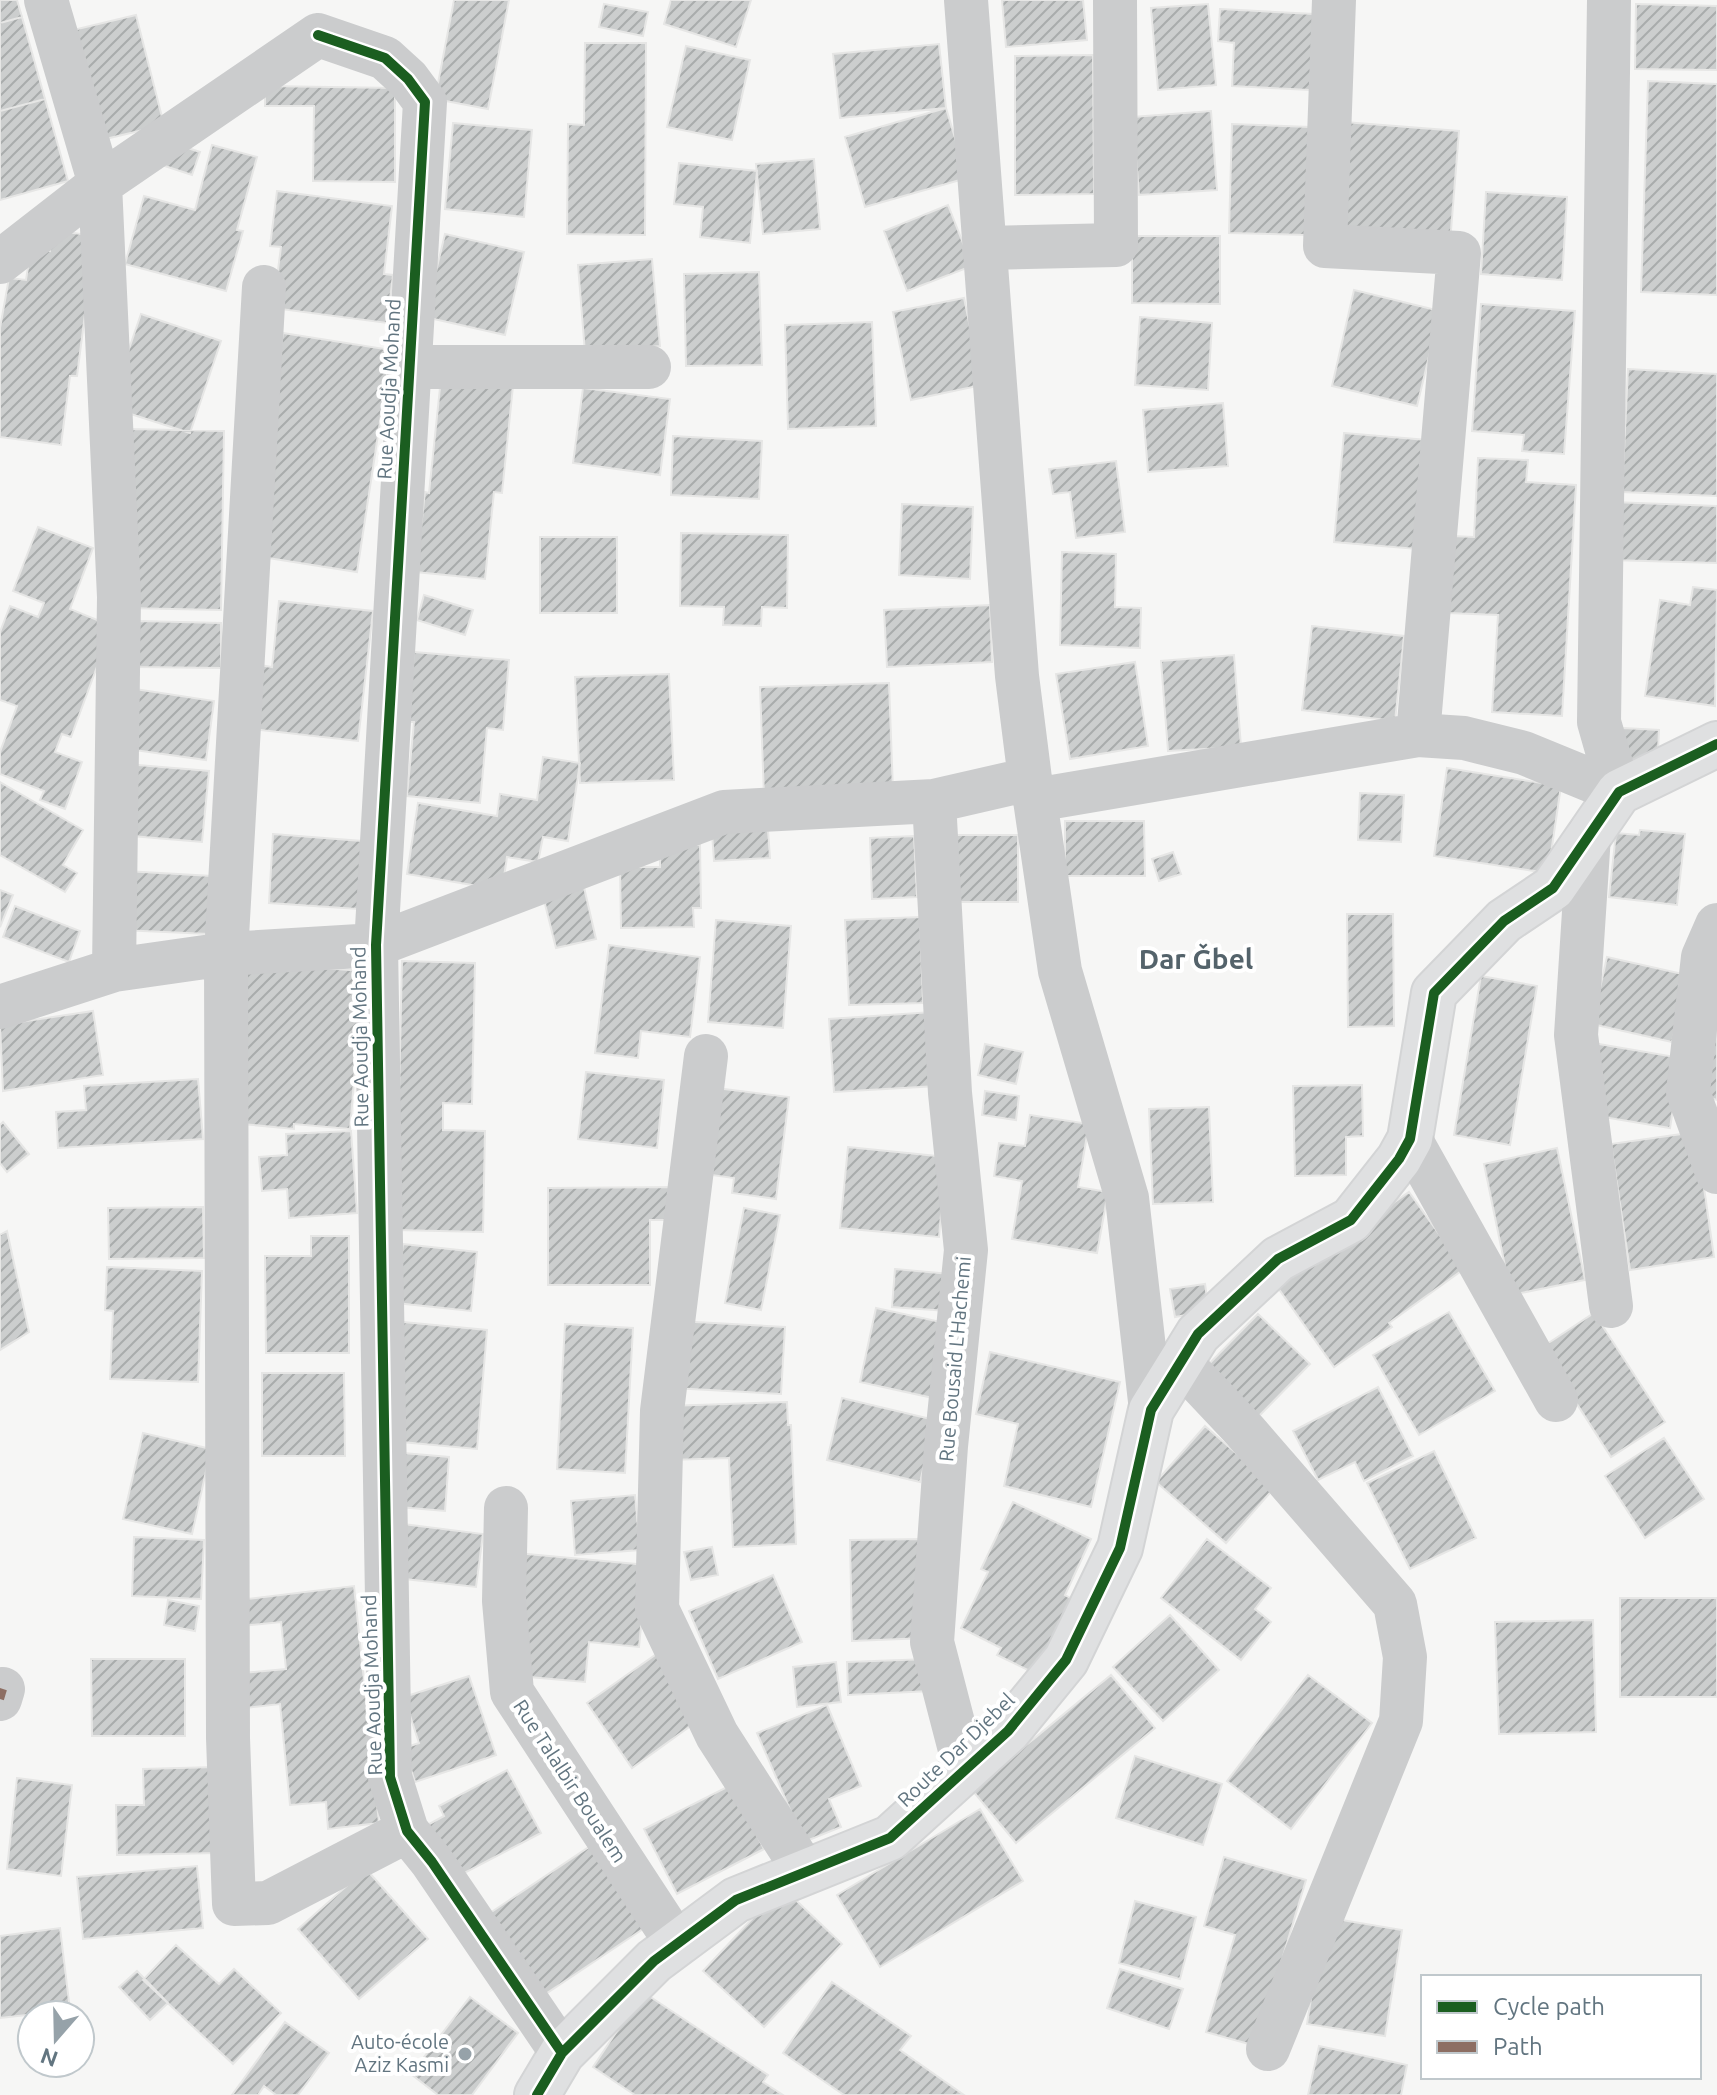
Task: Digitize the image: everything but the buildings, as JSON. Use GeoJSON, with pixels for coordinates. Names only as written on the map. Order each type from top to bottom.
{"type":"FeatureCollection","features":[{"type":"Feature","properties":{"kind":"street"},"geometry":{"type":"LineString","coordinates":[[46,0],[100,184],[119,597],[114,970]]}},
{"type":"Feature","properties":{"kind":"street"},"geometry":{"type":"LineString","coordinates":[[966,0],[1017,676],[1060,971],[1127,1198],[1151,1410]]}},
{"type":"Feature","properties":{"kind":"street"},"geometry":{"type":"LineString","coordinates":[[984,248],[1116,245],[1115,0]]}},
{"type":"Feature","properties":{"kind":"street"},"geometry":{"type":"LineString","coordinates":[[1334,0],[1325,246],[1459,253],[1418,735]]}},
{"type":"Feature","properties":{"kind":"street"},"geometry":{"type":"LineString","coordinates":[[1609,0],[1599,722],[1619,792]]}},
{"type":"Feature","properties":{"kind":"street"},"geometry":{"type":"LineString","coordinates":[[0,262],[314,17]]}},
{"type":"Feature","properties":{"kind":"street","name":"Rue Aoudja Mohand"},"geometry":{"type":"LineString","coordinates":[[314,17],[385,58],[408,79],[425,102],[376,945],[390,1777],[407,1831],[432,1862],[562,2053]]}},
{"type":"Feature","properties":{"kind":"street"},"geometry":{"type":"LineString","coordinates":[[264,287],[226,954],[228,1738],[234,1904],[268,1903],[407,1831]]}},
{"type":"Feature","properties":{"kind":"street"},"geometry":{"type":"LineString","coordinates":[[408,367],[649,367]]}},
{"type":"Feature","properties":{"kind":"street"},"geometry":{"type":"LineString","coordinates":[[0,1007],[114,970],[226,954],[376,945],[724,812],[934,801],[1418,735],[1464,738],[1524,753],[1619,792]]}},
{"type":"Feature","properties":{"kind":"street","name":"Route Dar Djebel"},"geometry":{"type":"LineString","coordinates":[[537,2095],[562,2053],[654,1961],[736,1900],[890,1838],[1008,1731],[1066,1660],[1120,1548],[1151,1410],[1198,1334],[1278,1259],[1351,1220],[1399,1159],[1410,1139],[1434,993],[1504,921],[1553,888],[1619,792],[1717,744]]}},
{"type":"Feature","properties":{"kind":"street","name":"Rue Bousaid L'Hachemi"},"geometry":{"type":"LineString","coordinates":[[934,801],[950,1093],[966,1250],[946,1446],[932,1642],[965,1769]]}},
{"type":"Feature","properties":{"kind":"street"},"geometry":{"type":"LineString","coordinates":[[1589,835],[1576,1035],[1611,1306]]}},
{"type":"Feature","properties":{"kind":"street"},"geometry":{"type":"LineString","coordinates":[[1717,925],[1703,957],[1688,1092],[1717,1172]]}},
{"type":"Feature","properties":{"kind":"street"},"geometry":{"type":"LineString","coordinates":[[706,1056],[662,1411],[657,1609],[717,1735],[805,1872]]}},
{"type":"Feature","properties":{"kind":"street"},"geometry":{"type":"LineString","coordinates":[[1410,1139],[1556,1400]]}},
{"type":"Feature","properties":{"kind":"street"},"geometry":{"type":"LineString","coordinates":[[1180,1362],[1245,1431],[1395,1604],[1405,1657],[1401,1721],[1268,2049]]}},
{"type":"Feature","properties":{"kind":"street","name":"Rue Talalbir Boualem"},"geometry":{"type":"LineString","coordinates":[[506,1508],[504,1601],[512,1692],[677,1944]]}},
{"type":"Feature","properties":{"kind":"marked path"},"geometry":{"type":"LineString","coordinates":[[0,1699],[3,1689]]}},
{"type":"Feature","properties":{"kind":"cycle path"},"geometry":{"type":"LineString","coordinates":[[318,35],[385,58],[408,79],[425,102],[376,945],[390,1777],[407,1831],[432,1862],[562,2053]]}},
{"type":"Feature","properties":{"kind":"cycle path"},"geometry":{"type":"LineString","coordinates":[[537,2095],[562,2053],[654,1961],[736,1900],[890,1838],[1008,1731],[1066,1660],[1120,1548],[1151,1410],[1198,1334],[1278,1259],[1351,1220],[1399,1159],[1410,1139],[1434,993],[1504,921],[1553,888],[1619,792],[1717,744]]}},
{"type":"Feature","properties":{"kind":"place","name":"Auto-école Aziz Kasmi"},"geometry":{"type":"Point","coordinates":[465,2054]}},
{"type":"Feature","properties":{"kind":"district","name":"Dar Ǧbel"},"geometry":{"type":"Point","coordinates":[1196,959]}}]}
